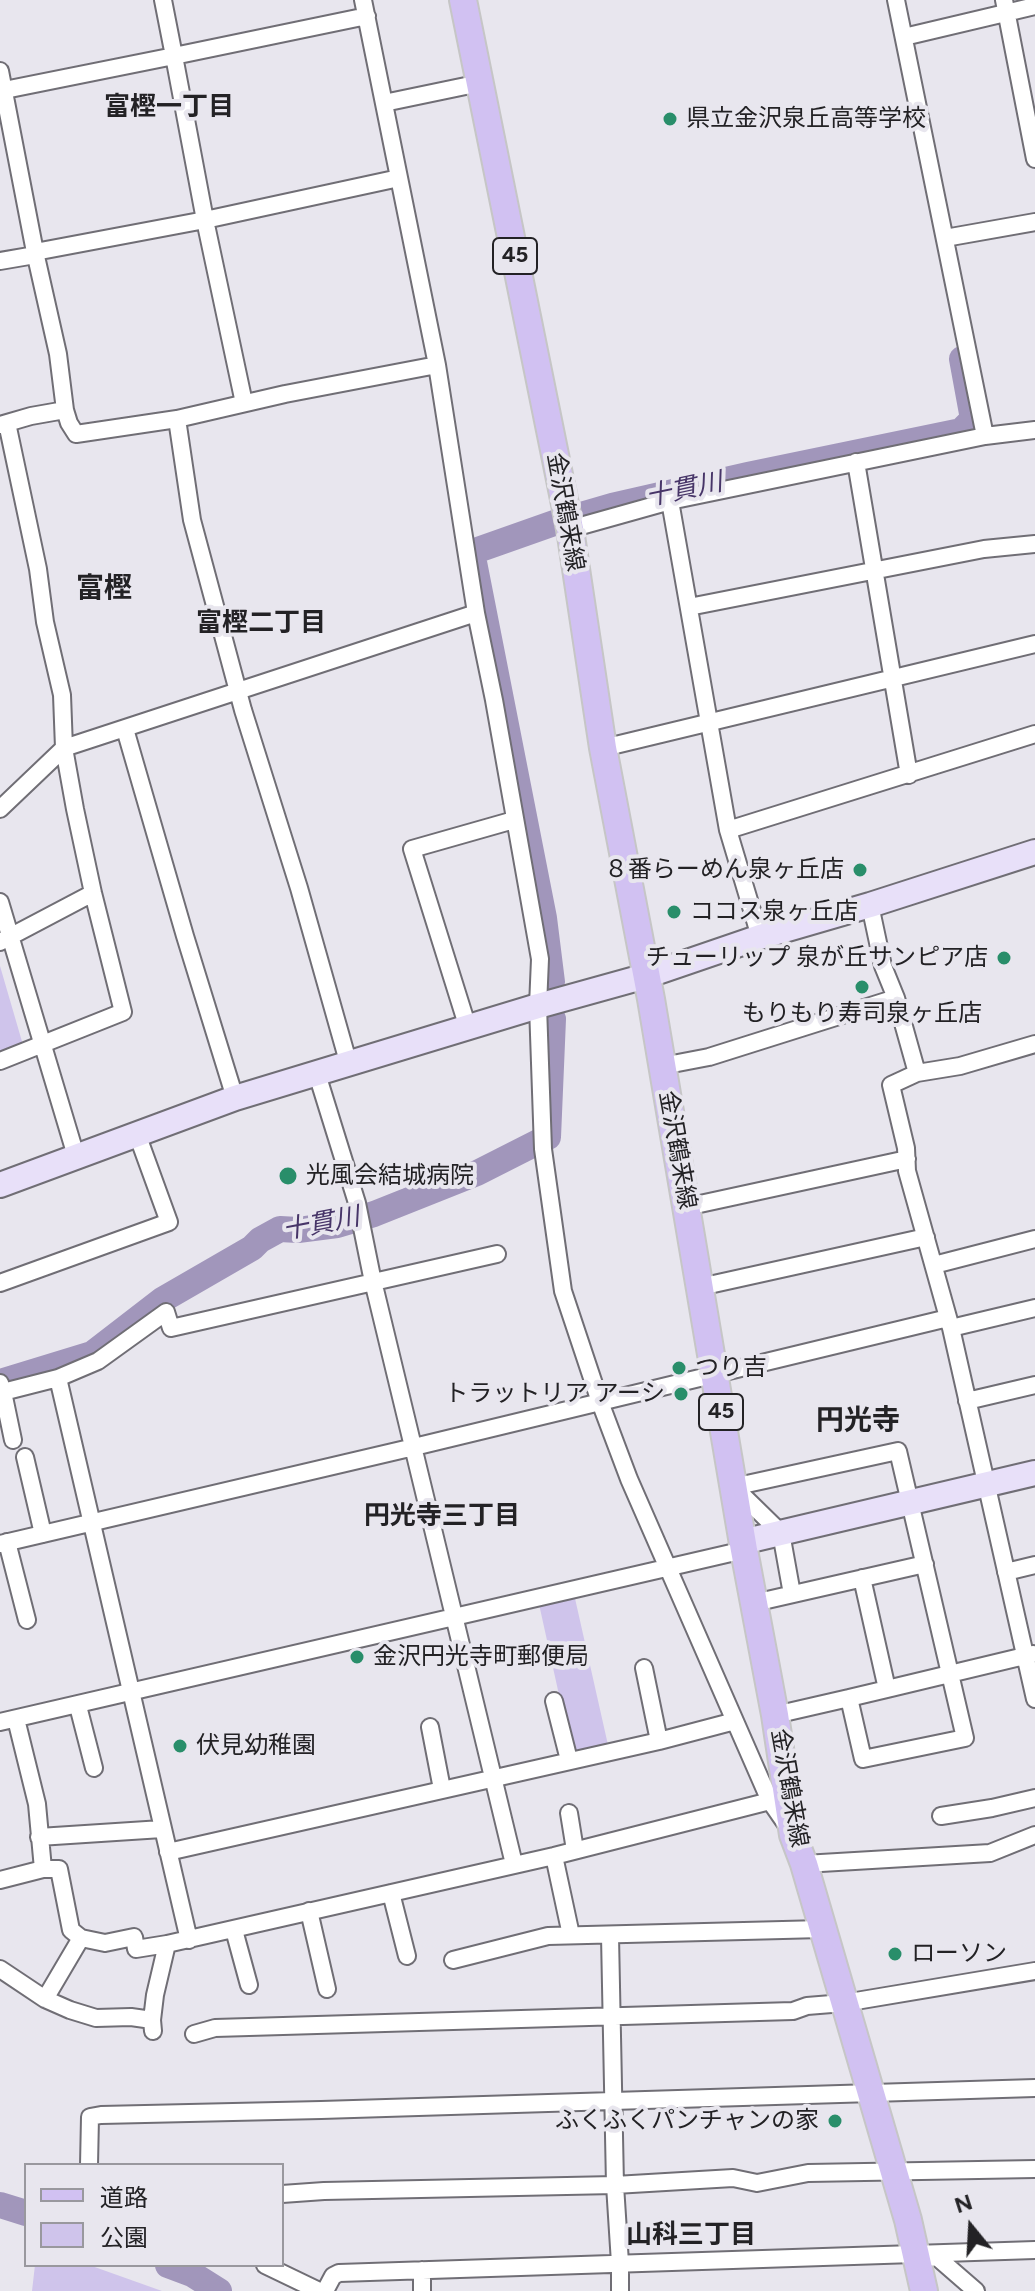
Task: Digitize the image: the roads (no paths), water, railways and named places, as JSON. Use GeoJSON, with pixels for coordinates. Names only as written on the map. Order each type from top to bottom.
{"type":"FeatureCollection","features":[{"type":"Feature","properties":{"kind":"main road","name":"金沢鶴来線"},"geometry":{"type":"LineString","coordinates":[[463,0],[568,521],[603,748],[662,1066],[743,1546],[775,1715],[793,1835],[893,2172],[924,2291]]}},
{"type":"Feature","properties":{"kind":"street"},"geometry":{"type":"LineString","coordinates":[[163,0],[244,403]]}},
{"type":"Feature","properties":{"kind":"street"},"geometry":{"type":"LineString","coordinates":[[896,0],[985,436]]}},
{"type":"Feature","properties":{"kind":"street"},"geometry":{"type":"LineString","coordinates":[[904,37],[1004,6],[1035,6]]}},
{"type":"Feature","properties":{"kind":"street"},"geometry":{"type":"LineString","coordinates":[[1004,6],[1035,159]]}},
{"type":"Feature","properties":{"kind":"street"},"geometry":{"type":"LineString","coordinates":[[2,90],[174,56],[365,8],[437,365],[476,613],[540,959],[538,1006],[543,1142],[563,1291],[629,1479],[770,1801],[793,1835]]}},
{"type":"Feature","properties":{"kind":"street"},"geometry":{"type":"LineString","coordinates":[[0,71],[58,354],[65,410],[76,434],[177,419],[437,365]]}},
{"type":"Feature","properties":{"kind":"street"},"geometry":{"type":"LineString","coordinates":[[384,103],[480,83]]}},
{"type":"Feature","properties":{"kind":"street"},"geometry":{"type":"LineString","coordinates":[[0,261],[399,178]]}},
{"type":"Feature","properties":{"kind":"street"},"geometry":{"type":"LineString","coordinates":[[945,238],[1035,222]]}},
{"type":"Feature","properties":{"kind":"street"},"geometry":{"type":"LineString","coordinates":[[0,1061],[123,1012],[75,809],[64,748],[62,695],[45,622],[38,569],[3,424],[65,410]]}},
{"type":"Feature","properties":{"kind":"street"},"geometry":{"type":"LineString","coordinates":[[177,419],[192,520],[239,692],[349,1065]]}},
{"type":"Feature","properties":{"kind":"street"},"geometry":{"type":"LineString","coordinates":[[568,521],[985,436],[1035,430]]}},
{"type":"Feature","properties":{"kind":"street"},"geometry":{"type":"LineString","coordinates":[[856,462],[909,775]]}},
{"type":"Feature","properties":{"kind":"street"},"geometry":{"type":"LineString","coordinates":[[670,501],[728,830],[760,937]]}},
{"type":"Feature","properties":{"kind":"street"},"geometry":{"type":"LineString","coordinates":[[689,607],[984,549],[1035,544]]}},
{"type":"Feature","properties":{"kind":"street"},"geometry":{"type":"LineString","coordinates":[[0,809],[64,748],[476,613]]}},
{"type":"Feature","properties":{"kind":"street"},"geometry":{"type":"LineString","coordinates":[[603,748],[1035,644]]}},
{"type":"Feature","properties":{"kind":"street"},"geometry":{"type":"LineString","coordinates":[[125,729],[235,1098]]}},
{"type":"Feature","properties":{"kind":"street"},"geometry":{"type":"LineString","coordinates":[[728,830],[1035,734]]}},
{"type":"Feature","properties":{"kind":"street"},"geometry":{"type":"LineString","coordinates":[[468,1028],[412,849],[514,820]]}},
{"type":"Feature","properties":{"kind":"street"},"geometry":{"type":"LineString","coordinates":[[0,1185],[235,1098],[646,976],[760,937],[1035,852]]}},
{"type":"Feature","properties":{"kind":"street"},"geometry":{"type":"LineString","coordinates":[[5,939],[93,893]]}},
{"type":"Feature","properties":{"kind":"street"},"geometry":{"type":"LineString","coordinates":[[0,902],[5,939],[76,1156]]}},
{"type":"Feature","properties":{"kind":"street"},"geometry":{"type":"LineString","coordinates":[[870,905],[883,966],[896,998],[917,1073]]}},
{"type":"Feature","properties":{"kind":"street"},"geometry":{"type":"LineString","coordinates":[[662,1066],[709,1057],[896,998]]}},
{"type":"Feature","properties":{"kind":"street"},"geometry":{"type":"LineString","coordinates":[[1035,1044],[960,1066],[917,1073],[891,1085],[906,1148],[907,1171],[950,1323],[1006,1572],[1030,1654],[1035,1699]]}},
{"type":"Feature","properties":{"kind":"street"},"geometry":{"type":"LineString","coordinates":[[317,1074],[360,1218],[514,1864]]}},
{"type":"Feature","properties":{"kind":"street"},"geometry":{"type":"LineString","coordinates":[[0,1283],[169,1222],[137,1134]]}},
{"type":"Feature","properties":{"kind":"street"},"geometry":{"type":"LineString","coordinates":[[686,1207],[907,1159]]}},
{"type":"Feature","properties":{"kind":"street"},"geometry":{"type":"LineString","coordinates":[[700,1287],[926,1237]]}},
{"type":"Feature","properties":{"kind":"street"},"geometry":{"type":"LineString","coordinates":[[934,1265],[1035,1239]]}},
{"type":"Feature","properties":{"kind":"street"},"geometry":{"type":"LineString","coordinates":[[13,1440],[1,1388],[58,1378],[98,1361],[166,1312],[171,1328],[497,1254]]}},
{"type":"Feature","properties":{"kind":"street"},"geometry":{"type":"LineString","coordinates":[[27,1620],[4,1543],[715,1373],[1035,1308]]}},
{"type":"Feature","properties":{"kind":"street"},"geometry":{"type":"LineString","coordinates":[[58,1378],[189,1940]]}},
{"type":"Feature","properties":{"kind":"street"},"geometry":{"type":"LineString","coordinates":[[967,1401],[1035,1385]]}},
{"type":"Feature","properties":{"kind":"street"},"geometry":{"type":"LineString","coordinates":[[733,1487],[898,1451],[965,1738],[863,1759],[849,1698]]}},
{"type":"Feature","properties":{"kind":"street"},"geometry":{"type":"LineString","coordinates":[[25,1457],[43,1534]]}},
{"type":"Feature","properties":{"kind":"street"},"geometry":{"type":"LineString","coordinates":[[43,1869],[37,1804],[8,1721],[668,1567],[781,1533],[1035,1473]]}},
{"type":"Feature","properties":{"kind":"street"},"geometry":{"type":"LineString","coordinates":[[733,1487],[781,1533],[792,1594]]}},
{"type":"Feature","properties":{"kind":"street"},"geometry":{"type":"LineString","coordinates":[[754,1603],[925,1564]]}},
{"type":"Feature","properties":{"kind":"street"},"geometry":{"type":"LineString","coordinates":[[1006,1572],[1035,1565]]}},
{"type":"Feature","properties":{"kind":"street"},"geometry":{"type":"LineString","coordinates":[[862,1578],[887,1689]]}},
{"type":"Feature","properties":{"kind":"street"},"geometry":{"type":"LineString","coordinates":[[775,1715],[1030,1654]]}},
{"type":"Feature","properties":{"kind":"street"},"geometry":{"type":"LineString","coordinates":[[644,1668],[659,1741]]}},
{"type":"Feature","properties":{"kind":"street"},"geometry":{"type":"LineString","coordinates":[[554,1701],[569,1760]]}},
{"type":"Feature","properties":{"kind":"street"},"geometry":{"type":"LineString","coordinates":[[78,1706],[94,1768]]}},
{"type":"Feature","properties":{"kind":"street"},"geometry":{"type":"LineString","coordinates":[[168,1852],[735,1721]]}},
{"type":"Feature","properties":{"kind":"street"},"geometry":{"type":"LineString","coordinates":[[430,1727],[442,1789]]}},
{"type":"Feature","properties":{"kind":"street"},"geometry":{"type":"LineString","coordinates":[[941,1816],[1035,1798]]}},
{"type":"Feature","properties":{"kind":"street"},"geometry":{"type":"LineString","coordinates":[[0,1880],[43,1869],[59,1869],[71,1930],[81,1938],[105,1943],[134,1937],[136,1949],[234,1930],[554,1856],[770,1801]]}},
{"type":"Feature","properties":{"kind":"street"},"geometry":{"type":"LineString","coordinates":[[569,1813],[575,1850]]}},
{"type":"Feature","properties":{"kind":"street"},"geometry":{"type":"LineString","coordinates":[[39,1837],[162,1829]]}},
{"type":"Feature","properties":{"kind":"street"},"geometry":{"type":"LineString","coordinates":[[804,1864],[990,1853],[1035,1835]]}},
{"type":"Feature","properties":{"kind":"street"},"geometry":{"type":"LineString","coordinates":[[554,1856],[571,1935]]}},
{"type":"Feature","properties":{"kind":"street"},"geometry":{"type":"LineString","coordinates":[[391,1893],[407,1956]]}},
{"type":"Feature","properties":{"kind":"street"},"geometry":{"type":"LineString","coordinates":[[309,1911],[327,1989]]}},
{"type":"Feature","properties":{"kind":"street"},"geometry":{"type":"LineString","coordinates":[[453,1960],[548,1936],[822,1929]]}},
{"type":"Feature","properties":{"kind":"street"},"geometry":{"type":"LineString","coordinates":[[234,1930],[249,1985]]}},
{"type":"Feature","properties":{"kind":"street"},"geometry":{"type":"LineString","coordinates":[[610,1936],[620,2291]]}},
{"type":"Feature","properties":{"kind":"street"},"geometry":{"type":"LineString","coordinates":[[45,1999],[81,1938]]}},
{"type":"Feature","properties":{"kind":"street"},"geometry":{"type":"LineString","coordinates":[[0,1969],[45,1999],[96,2018],[131,2017],[152,2026],[155,1995],[167,1944]]}},
{"type":"Feature","properties":{"kind":"street"},"geometry":{"type":"LineString","coordinates":[[194,2034],[215,2028],[793,2011],[807,2006],[844,2003],[1035,1971]]}},
{"type":"Feature","properties":{"kind":"street"},"geometry":{"type":"LineString","coordinates":[[89,2163],[90,2117],[101,2115],[1035,2088]]}},
{"type":"Feature","properties":{"kind":"street"},"geometry":{"type":"LineString","coordinates":[[284,2194],[615,2185],[733,2178],[757,2183],[808,2173],[1035,2169]]}},
{"type":"Feature","properties":{"kind":"street"},"geometry":{"type":"LineString","coordinates":[[325,2291],[333,2276],[339,2273],[1035,2250]]}},
{"type":"Feature","properties":{"kind":"street"},"geometry":{"type":"LineString","coordinates":[[916,2255],[938,2258],[976,2291]]}},
{"type":"Feature","properties":{"kind":"street"},"geometry":{"type":"LineString","coordinates":[[269,2267],[319,2291]]}},
{"type":"Feature","properties":{"kind":"street"},"geometry":{"type":"LineString","coordinates":[[422,2270],[422,2291]]}},
{"type":"Feature","properties":{"kind":"waterway","name":"十貫川"},"geometry":{"type":"LineString","coordinates":[[552,982],[544,918],[472,552],[612,506],[961,431],[973,419],[962,359]]}},
{"type":"Feature","properties":{"kind":"waterway","name":"十貫川"},"geometry":{"type":"LineString","coordinates":[[0,1382],[92,1354],[162,1300],[280,1229],[337,1225],[374,1214],[477,1173],[548,1137],[553,1019]]}},
{"type":"Feature","properties":{"kind":"waterway"},"geometry":{"type":"LineString","coordinates":[[0,2205],[24,2212]]}},
{"type":"Feature","properties":{"kind":"waterway"},"geometry":{"type":"LineString","coordinates":[[173,2267],[192,2274],[219,2291]]}},
{"type":"Feature","properties":{"kind":"place","name":"県立金沢泉丘高等学校"},"geometry":{"type":"Point","coordinates":[670,119]}},
{"type":"Feature","properties":{"kind":"place","name":"８番らーめん泉ヶ丘店"},"geometry":{"type":"Point","coordinates":[860,870]}},
{"type":"Feature","properties":{"kind":"place","name":"ココス泉ヶ丘店"},"geometry":{"type":"Point","coordinates":[674,912]}},
{"type":"Feature","properties":{"kind":"place","name":"チューリップ 泉が丘サンピア店"},"geometry":{"type":"Point","coordinates":[1004,958]}},
{"type":"Feature","properties":{"kind":"place","name":"もりもり寿司泉ヶ丘店"},"geometry":{"type":"Point","coordinates":[862,987]}},
{"type":"Feature","properties":{"kind":"place","name":"光風会結城病院"},"geometry":{"type":"Point","coordinates":[288,1176]}},
{"type":"Feature","properties":{"kind":"place","name":"つり吉"},"geometry":{"type":"Point","coordinates":[679,1368]}},
{"type":"Feature","properties":{"kind":"place","name":"トラットリア アーシ"},"geometry":{"type":"Point","coordinates":[681,1394]}},
{"type":"Feature","properties":{"kind":"place","name":"金沢円光寺町郵便局"},"geometry":{"type":"Point","coordinates":[357,1657]}},
{"type":"Feature","properties":{"kind":"place","name":"伏見幼稚園"},"geometry":{"type":"Point","coordinates":[180,1746]}},
{"type":"Feature","properties":{"kind":"place","name":"ローソン"},"geometry":{"type":"Point","coordinates":[895,1954]}},
{"type":"Feature","properties":{"kind":"place","name":"ふくふくパンチャンの家"},"geometry":{"type":"Point","coordinates":[835,2121]}},
{"type":"Feature","properties":{"kind":"district","name":"富樫一丁目"},"geometry":{"type":"Point","coordinates":[169,107]}},
{"type":"Feature","properties":{"kind":"district","name":"富樫"},"geometry":{"type":"Point","coordinates":[104,589]}},
{"type":"Feature","properties":{"kind":"district","name":"富樫二丁目"},"geometry":{"type":"Point","coordinates":[261,623]}},
{"type":"Feature","properties":{"kind":"district","name":"円光寺"},"geometry":{"type":"Point","coordinates":[858,1421]}},
{"type":"Feature","properties":{"kind":"district","name":"円光寺三丁目"},"geometry":{"type":"Point","coordinates":[442,1516]}},
{"type":"Feature","properties":{"kind":"district","name":"山科三丁目"},"geometry":{"type":"Point","coordinates":[691,2235]}}]}
